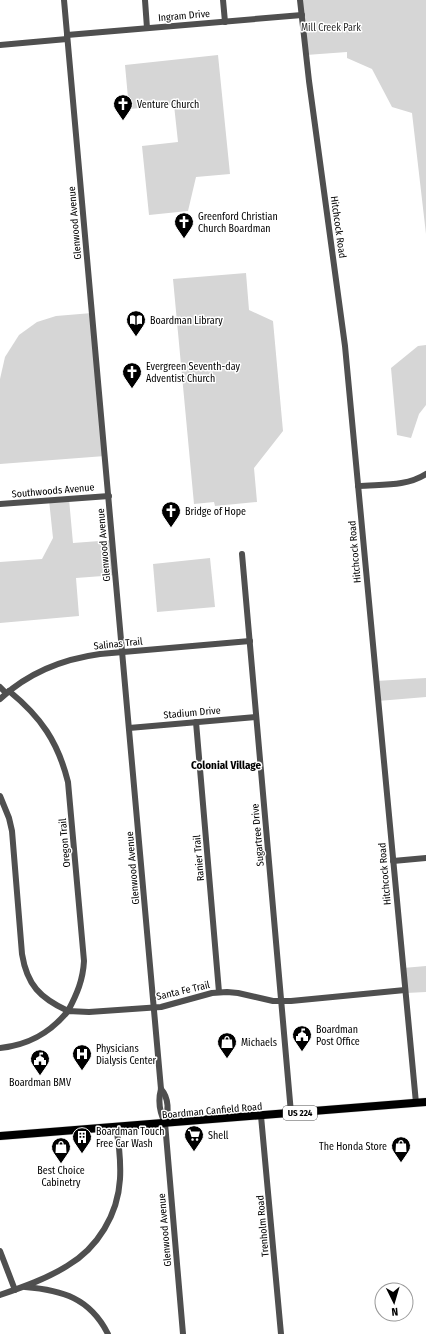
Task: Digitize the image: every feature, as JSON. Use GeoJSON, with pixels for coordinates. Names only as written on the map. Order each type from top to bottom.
{"type":"FeatureCollection","features":[{"type":"Feature","properties":{"kind":"main road","name":"Boardman Canfield Road"},"geometry":{"type":"LineString","coordinates":[[0,1136],[426,1102]]}},
{"type":"Feature","properties":{"kind":"street","name":"Glenwood Avenue"},"geometry":{"type":"LineString","coordinates":[[64,0],[162,1089],[160,1094],[161,1115],[165,1123],[183,1334]]}},
{"type":"Feature","properties":{"kind":"street"},"geometry":{"type":"LineString","coordinates":[[145,0],[147,28]]}},
{"type":"Feature","properties":{"kind":"street"},"geometry":{"type":"LineString","coordinates":[[224,0],[225,22]]}},
{"type":"Feature","properties":{"kind":"street","name":"Hitchcock Road"},"geometry":{"type":"LineString","coordinates":[[300,0],[309,81],[345,346],[416,1103]]}},
{"type":"Feature","properties":{"kind":"street","name":"Ingram Drive"},"geometry":{"type":"LineString","coordinates":[[0,45],[147,28],[302,15]]}},
{"type":"Feature","properties":{"kind":"street"},"geometry":{"type":"LineString","coordinates":[[358,486],[406,482],[426,474]]}},
{"type":"Feature","properties":{"kind":"street","name":"Southwoods Avenue"},"geometry":{"type":"LineString","coordinates":[[0,504],[109,496]]}},
{"type":"Feature","properties":{"kind":"street","name":"Sugartree Drive"},"geometry":{"type":"LineString","coordinates":[[242,554],[291,1113]]}},
{"type":"Feature","properties":{"kind":"street","name":"Salinas Trail"},"geometry":{"type":"LineString","coordinates":[[0,699],[7,692],[34,674],[64,662],[89,656],[250,641]]}},
{"type":"Feature","properties":{"kind":"street","name":"Oregon Trail"},"geometry":{"type":"LineString","coordinates":[[0,687],[31,711],[47,730],[60,755],[68,782],[84,961],[80,988],[68,1011]]}},
{"type":"Feature","properties":{"kind":"street","name":"Stadium Drive"},"geometry":{"type":"LineString","coordinates":[[130,728],[256,717]]}},
{"type":"Feature","properties":{"kind":"street","name":"Ranier Trail"},"geometry":{"type":"LineString","coordinates":[[196,722],[220,992]]}},
{"type":"Feature","properties":{"kind":"street"},"geometry":{"type":"LineString","coordinates":[[0,796],[9,818],[12,831],[22,954],[26,969],[32,983],[41,995],[53,1004],[68,1011],[54,1026],[40,1036],[19,1045],[0,1048]]}},
{"type":"Feature","properties":{"kind":"street"},"geometry":{"type":"LineString","coordinates":[[393,860],[426,858]]}},
{"type":"Feature","properties":{"kind":"street","name":"Santa Fe Trail"},"geometry":{"type":"LineString","coordinates":[[68,1011],[88,1012],[164,1006],[220,992],[238,993],[274,1001],[281,1001],[405,990]]}},
{"type":"Feature","properties":{"kind":"street","name":"Trenholm Road"},"geometry":{"type":"LineString","coordinates":[[261,1116],[281,1334]]}},
{"type":"Feature","properties":{"kind":"street"},"geometry":{"type":"LineString","coordinates":[[0,1295],[24,1287],[61,1270],[75,1261],[91,1247],[104,1230],[113,1210],[119,1189],[120,1154],[116,1127]]}},
{"type":"Feature","properties":{"kind":"street"},"geometry":{"type":"LineString","coordinates":[[0,1251],[15,1290]]}},
{"type":"Feature","properties":{"kind":"street"},"geometry":{"type":"LineString","coordinates":[[24,1287],[54,1290],[74,1299],[91,1311],[108,1334]]}},
{"type":"Feature","properties":{"kind":"green space","name":"Mill Creek Park"},"geometry":{"type":"Polygon","coordinates":[[[300,0],[426,0],[426,234],[412,113],[392,107],[372,69],[347,58],[347,52],[306,55],[300,0]]]}},
{"type":"Feature","properties":{"kind":"green space"},"geometry":{"type":"Polygon","coordinates":[[[218,55],[230,174],[196,177],[188,211],[149,215],[142,146],[178,142],[174,105],[129,109],[125,65],[218,55]]]}},
{"type":"Feature","properties":{"kind":"green space"},"geometry":{"type":"Polygon","coordinates":[[[246,273],[249,310],[273,321],[283,431],[254,468],[257,502],[215,506],[214,502],[194,504],[173,279],[246,273]]]}},
{"type":"Feature","properties":{"kind":"green space"},"geometry":{"type":"Polygon","coordinates":[[[92,313],[105,456],[0,464],[0,379],[5,357],[19,335],[37,322],[56,316],[92,313]]]}},
{"type":"Feature","properties":{"kind":"green space"},"geometry":{"type":"Polygon","coordinates":[[[426,345],[426,405],[419,414],[411,438],[397,435],[391,368],[418,346],[426,345]]]}},
{"type":"Feature","properties":{"kind":"green space"},"geometry":{"type":"Polygon","coordinates":[[[69,499],[73,543],[113,540],[116,575],[76,578],[79,616],[0,623],[0,562],[42,559],[53,538],[49,500],[69,499]]]}},
{"type":"Feature","properties":{"kind":"green space"},"geometry":{"type":"Polygon","coordinates":[[[210,558],[215,607],[157,612],[153,564],[210,558]]]}},
{"type":"Feature","properties":{"kind":"green space"},"geometry":{"type":"Polygon","coordinates":[[[426,678],[426,697],[378,701],[376,681],[426,678]]]}},
{"type":"Feature","properties":{"kind":"green space"},"geometry":{"type":"Polygon","coordinates":[[[426,966],[426,992],[406,993],[403,968],[426,966]]]}},
{"type":"Feature","properties":{"kind":"place","name":"Venture Church"},"geometry":{"type":"Point","coordinates":[123,121]}},
{"type":"Feature","properties":{"kind":"place","name":"Greenford Christian Church Boardman"},"geometry":{"type":"Point","coordinates":[184,239]}},
{"type":"Feature","properties":{"kind":"place","name":"Boardman Library"},"geometry":{"type":"Point","coordinates":[136,337]}},
{"type":"Feature","properties":{"kind":"place","name":"Evergreen Seventh-day Adventist Church"},"geometry":{"type":"Point","coordinates":[132,389]}},
{"type":"Feature","properties":{"kind":"place","name":"Bridge of Hope"},"geometry":{"type":"Point","coordinates":[171,528]}},
{"type":"Feature","properties":{"kind":"place","name":"Boardman Post Office"},"geometry":{"type":"Point","coordinates":[302,1052]}},
{"type":"Feature","properties":{"kind":"place","name":"Michaels"},"geometry":{"type":"Point","coordinates":[227,1059]}},
{"type":"Feature","properties":{"kind":"place","name":"Physicians Dialysis Center"},"geometry":{"type":"Point","coordinates":[82,1071]}},
{"type":"Feature","properties":{"kind":"place","name":"Boardman BMV"},"geometry":{"type":"Point","coordinates":[40,1076]}},
{"type":"Feature","properties":{"kind":"place","name":"Shell"},"geometry":{"type":"Point","coordinates":[194,1152]}},
{"type":"Feature","properties":{"kind":"place","name":"Boardman Touch Free Car Wash"},"geometry":{"type":"Point","coordinates":[82,1154]}},
{"type":"Feature","properties":{"kind":"place","name":"The Honda Store"},"geometry":{"type":"Point","coordinates":[401,1163]}},
{"type":"Feature","properties":{"kind":"place","name":"Best Choice Cabinetry"},"geometry":{"type":"Point","coordinates":[61,1164]}},
{"type":"Feature","properties":{"kind":"district","name":"Colonial Village"},"geometry":{"type":"Point","coordinates":[226,765]}}]}
